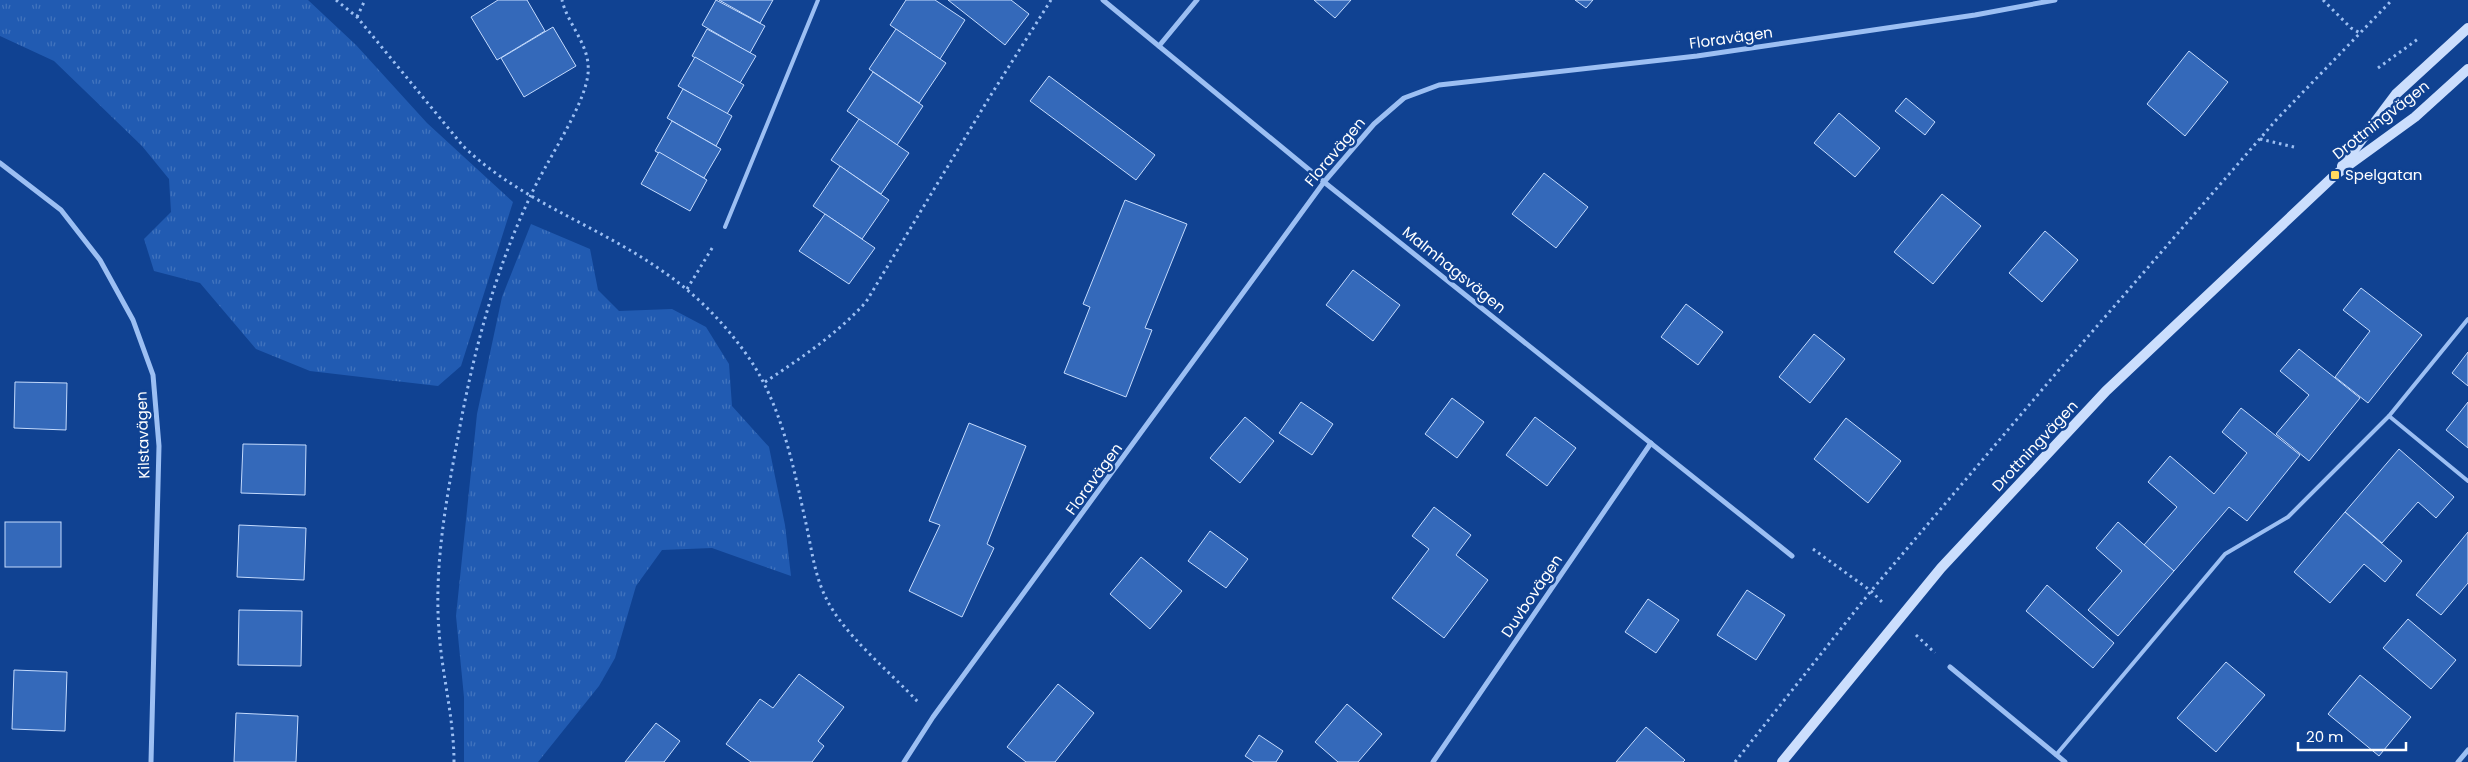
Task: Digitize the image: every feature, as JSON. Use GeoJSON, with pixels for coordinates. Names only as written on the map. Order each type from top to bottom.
{"type":"FeatureCollection","features":[{"type":"Feature","properties":{"kind":"main road","name":"Drottningvägen"},"geometry":{"type":"LineString","coordinates":[[2335,174],[2396,94],[2468,28]]}},
{"type":"Feature","properties":{"kind":"main road","name":"Drottningvägen"},"geometry":{"type":"LineString","coordinates":[[1782,762],[1942,568],[2106,390],[2335,174],[2415,117],[2468,69]]}},
{"type":"Feature","properties":{"kind":"street","name":"Malmhagsvägen"},"geometry":{"type":"LineString","coordinates":[[1103,0],[1324,182],[1792,556]]}},
{"type":"Feature","properties":{"kind":"street"},"geometry":{"type":"LineString","coordinates":[[1159,46],[1197,0]]}},
{"type":"Feature","properties":{"kind":"street","name":"Floravägen"},"geometry":{"type":"LineString","coordinates":[[904,762],[933,717],[1324,182],[1374,124],[1404,98],[1439,85],[1697,56],[1976,15],[2054,0]]}},
{"type":"Feature","properties":{"kind":"street","name":"Kilstavägen"},"geometry":{"type":"LineString","coordinates":[[0,163],[61,210],[100,260],[133,320],[153,375],[158,446],[151,762]]}},
{"type":"Feature","properties":{"kind":"street","name":"Duvbovägen"},"geometry":{"type":"LineString","coordinates":[[1433,762],[1651,443]]}},
{"type":"Feature","properties":{"kind":"street"},"geometry":{"type":"LineString","coordinates":[[1950,667],[2064,762]]}},
{"type":"Feature","properties":{"kind":"street"},"geometry":{"type":"LineString","coordinates":[[2458,762],[2468,750]]}},
{"type":"Feature","properties":{"kind":"lane"},"geometry":{"type":"LineString","coordinates":[[725,227],[818,0]]}},
{"type":"Feature","properties":{"kind":"lane"},"geometry":{"type":"LineString","coordinates":[[2056,755],[2225,554],[2288,517],[2389,416],[2468,319]]}},
{"type":"Feature","properties":{"kind":"lane"},"geometry":{"type":"LineString","coordinates":[[2389,416],[2468,481]]}},
{"type":"Feature","properties":{"kind":"path"},"geometry":{"type":"LineString","coordinates":[[336,0],[357,17],[463,146],[481,163],[530,196],[657,267],[687,289],[731,334],[765,382],[773,400],[793,469],[817,574],[826,598],[836,616],[848,630],[933,717]]}},
{"type":"Feature","properties":{"kind":"path"},"geometry":{"type":"LineString","coordinates":[[357,17],[364,0]]}},
{"type":"Feature","properties":{"kind":"path"},"geometry":{"type":"LineString","coordinates":[[454,762],[454,742],[439,630],[437,588],[439,562],[458,437],[479,341],[498,272],[530,196],[578,104],[588,74],[584,47],[562,0]]}},
{"type":"Feature","properties":{"kind":"path"},"geometry":{"type":"LineString","coordinates":[[765,382],[810,353],[852,317],[866,302],[989,98],[1051,0]]}},
{"type":"Feature","properties":{"kind":"path"},"geometry":{"type":"LineString","coordinates":[[2324,0],[2351,28],[2360,33]]}},
{"type":"Feature","properties":{"kind":"path"},"geometry":{"type":"LineString","coordinates":[[1735,762],[1871,591],[2260,138],[2392,0]]}},
{"type":"Feature","properties":{"kind":"path"},"geometry":{"type":"LineString","coordinates":[[2260,138],[2294,147]]}},
{"type":"Feature","properties":{"kind":"path"},"geometry":{"type":"LineString","coordinates":[[687,289],[725,227]]}},
{"type":"Feature","properties":{"kind":"path"},"geometry":{"type":"LineString","coordinates":[[1792,556],[1805,543],[1871,591]]}},
{"type":"Feature","properties":{"kind":"green space"},"geometry":{"type":"Polygon","coordinates":[[[0,0],[308,0],[356,45],[427,123],[513,202],[461,366],[438,386],[310,371],[256,349],[200,283],[154,271],[144,239],[171,212],[169,179],[142,146],[54,61],[0,36],[0,0]]]}},
{"type":"Feature","properties":{"kind":"green space"},"geometry":{"type":"Polygon","coordinates":[[[531,224],[590,249],[598,290],[619,311],[672,309],[706,327],[729,364],[732,406],[769,447],[785,525],[791,576],[712,548],[662,550],[636,586],[615,658],[599,686],[538,762],[464,762],[464,697],[456,616],[477,414],[502,297],[531,224]]]}},
{"type":"Feature","properties":{"kind":"building"},"geometry":{"type":"Polygon","coordinates":[[[498,0],[527,0],[545,31],[497,60],[471,17],[498,0]]]}},
{"type":"Feature","properties":{"kind":"building"},"geometry":{"type":"Polygon","coordinates":[[[716,0],[765,26],[750,53],[702,25],[716,0]]]}},
{"type":"Feature","properties":{"kind":"building"},"geometry":{"type":"Polygon","coordinates":[[[719,0],[773,0],[760,23],[719,0]]]}},
{"type":"Feature","properties":{"kind":"building"},"geometry":{"type":"Polygon","coordinates":[[[906,0],[935,0],[965,20],[940,59],[890,25],[906,0]]]}},
{"type":"Feature","properties":{"kind":"building"},"geometry":{"type":"Polygon","coordinates":[[[948,0],[1011,0],[1029,14],[1005,45],[948,0]]]}},
{"type":"Feature","properties":{"kind":"building"},"geometry":{"type":"Polygon","coordinates":[[[1314,0],[1351,0],[1335,18],[1314,0]]]}},
{"type":"Feature","properties":{"kind":"building"},"geometry":{"type":"Polygon","coordinates":[[[1575,0],[1593,0],[1586,8],[1575,0]]]}},
{"type":"Feature","properties":{"kind":"building"},"geometry":{"type":"Polygon","coordinates":[[[553,27],[576,66],[524,97],[501,58],[553,27]]]}},
{"type":"Feature","properties":{"kind":"building"},"geometry":{"type":"Polygon","coordinates":[[[707,29],[756,56],[740,83],[692,56],[707,29]]]}},
{"type":"Feature","properties":{"kind":"building"},"geometry":{"type":"Polygon","coordinates":[[[896,29],[946,63],[919,103],[869,69],[896,29]]]}},
{"type":"Feature","properties":{"kind":"building"},"geometry":{"type":"Polygon","coordinates":[[[2189,51],[2228,82],[2185,136],[2147,104],[2189,51]]]}},
{"type":"Feature","properties":{"kind":"building"},"geometry":{"type":"Polygon","coordinates":[[[695,57],[744,85],[727,114],[678,86],[695,57]]]}},
{"type":"Feature","properties":{"kind":"building"},"geometry":{"type":"Polygon","coordinates":[[[873,72],[923,106],[897,145],[847,111],[873,72]]]}},
{"type":"Feature","properties":{"kind":"building"},"geometry":{"type":"Polygon","coordinates":[[[1049,76],[1155,155],[1136,180],[1030,101],[1049,76]]]}},
{"type":"Feature","properties":{"kind":"building"},"geometry":{"type":"Polygon","coordinates":[[[683,89],[732,116],[716,146],[667,118],[683,89]]]}},
{"type":"Feature","properties":{"kind":"building"},"geometry":{"type":"Polygon","coordinates":[[[1906,98],[1935,122],[1925,135],[1895,111],[1906,98]]]}},
{"type":"Feature","properties":{"kind":"building"},"geometry":{"type":"Polygon","coordinates":[[[1839,113],[1880,148],[1855,177],[1814,143],[1839,113]]]}},
{"type":"Feature","properties":{"kind":"building"},"geometry":{"type":"Polygon","coordinates":[[[859,119],[909,153],[881,194],[831,160],[859,119]]]}},
{"type":"Feature","properties":{"kind":"building"},"geometry":{"type":"Polygon","coordinates":[[[672,121],[721,149],[704,178],[655,151],[672,121]]]}},
{"type":"Feature","properties":{"kind":"building"},"geometry":{"type":"Polygon","coordinates":[[[659,152],[707,180],[690,211],[641,184],[659,152]]]}},
{"type":"Feature","properties":{"kind":"building"},"geometry":{"type":"Polygon","coordinates":[[[840,166],[889,200],[862,239],[813,206],[840,166]]]}},
{"type":"Feature","properties":{"kind":"building"},"geometry":{"type":"Polygon","coordinates":[[[1544,173],[1588,207],[1556,248],[1512,214],[1544,173]]]}},
{"type":"Feature","properties":{"kind":"building"},"geometry":{"type":"Polygon","coordinates":[[[1942,194],[1981,226],[1933,284],[1894,252],[1942,194]]]}},
{"type":"Feature","properties":{"kind":"building"},"geometry":{"type":"Polygon","coordinates":[[[1125,200],[1187,224],[1145,328],[1152,330],[1126,397],[1064,373],[1090,307],[1083,304],[1125,200]]]}},
{"type":"Feature","properties":{"kind":"building"},"geometry":{"type":"Polygon","coordinates":[[[825,214],[875,248],[849,284],[799,251],[825,214]]]}},
{"type":"Feature","properties":{"kind":"building"},"geometry":{"type":"Polygon","coordinates":[[[2045,231],[2078,260],[2042,302],[2009,273],[2045,231]]]}},
{"type":"Feature","properties":{"kind":"building"},"geometry":{"type":"Polygon","coordinates":[[[1353,270],[1400,305],[1373,341],[1326,305],[1353,270]]]}},
{"type":"Feature","properties":{"kind":"building"},"geometry":{"type":"Polygon","coordinates":[[[2361,288],[2422,335],[2368,403],[2335,377],[2370,331],[2343,310],[2361,288]]]}},
{"type":"Feature","properties":{"kind":"building"},"geometry":{"type":"Polygon","coordinates":[[[1686,304],[1723,332],[1698,365],[1661,337],[1686,304]]]}},
{"type":"Feature","properties":{"kind":"building"},"geometry":{"type":"Polygon","coordinates":[[[1814,334],[1845,359],[1810,403],[1779,377],[1814,334]]]}},
{"type":"Feature","properties":{"kind":"building"},"geometry":{"type":"Polygon","coordinates":[[[2299,349],[2360,398],[2309,461],[2276,434],[2309,395],[2280,371],[2299,349]]]}},
{"type":"Feature","properties":{"kind":"building"},"geometry":{"type":"Polygon","coordinates":[[[2468,352],[2468,386],[2452,373],[2468,352]]]}},
{"type":"Feature","properties":{"kind":"building"},"geometry":{"type":"Polygon","coordinates":[[[15,382],[67,383],[66,430],[14,428],[15,382]]]}},
{"type":"Feature","properties":{"kind":"building"},"geometry":{"type":"Polygon","coordinates":[[[1452,398],[1484,422],[1457,458],[1425,434],[1452,398]]]}},
{"type":"Feature","properties":{"kind":"building"},"geometry":{"type":"Polygon","coordinates":[[[1301,402],[1333,424],[1312,455],[1279,433],[1301,402]]]}},
{"type":"Feature","properties":{"kind":"building"},"geometry":{"type":"Polygon","coordinates":[[[2468,402],[2468,448],[2446,430],[2468,402]]]}},
{"type":"Feature","properties":{"kind":"building"},"geometry":{"type":"Polygon","coordinates":[[[2241,408],[2300,455],[2247,521],[2229,507],[2174,571],[2144,545],[2177,507],[2148,482],[2170,456],[2214,494],[2247,453],[2222,432],[2241,408]]]}},
{"type":"Feature","properties":{"kind":"building"},"geometry":{"type":"Polygon","coordinates":[[[1245,417],[1274,441],[1240,483],[1210,458],[1245,417]]]}},
{"type":"Feature","properties":{"kind":"building"},"geometry":{"type":"Polygon","coordinates":[[[1535,417],[1576,448],[1547,486],[1506,455],[1535,417]]]}},
{"type":"Feature","properties":{"kind":"building"},"geometry":{"type":"Polygon","coordinates":[[[1846,418],[1901,461],[1868,503],[1814,459],[1846,418]]]}},
{"type":"Feature","properties":{"kind":"building"},"geometry":{"type":"Polygon","coordinates":[[[969,423],[1026,446],[987,544],[994,548],[962,617],[909,591],[940,525],[929,521],[969,423]]]}},
{"type":"Feature","properties":{"kind":"building"},"geometry":{"type":"Polygon","coordinates":[[[243,444],[306,445],[305,495],[241,493],[243,444]]]}},
{"type":"Feature","properties":{"kind":"building"},"geometry":{"type":"Polygon","coordinates":[[[2399,449],[2454,497],[2436,518],[2418,502],[2382,543],[2345,512],[2399,449]]]}},
{"type":"Feature","properties":{"kind":"building"},"geometry":{"type":"Polygon","coordinates":[[[1434,507],[1471,535],[1456,555],[1488,580],[1444,638],[1392,598],[1429,549],[1412,536],[1434,507]]]}},
{"type":"Feature","properties":{"kind":"building"},"geometry":{"type":"Polygon","coordinates":[[[2345,512],[2402,561],[2385,582],[2364,564],[2330,603],[2294,572],[2345,512]]]}},
{"type":"Feature","properties":{"kind":"building"},"geometry":{"type":"Polygon","coordinates":[[[5,522],[61,522],[61,567],[5,567],[5,522]]]}},
{"type":"Feature","properties":{"kind":"building"},"geometry":{"type":"Polygon","coordinates":[[[2118,522],[2174,571],[2118,636],[2088,610],[2122,571],[2096,548],[2118,522]]]}},
{"type":"Feature","properties":{"kind":"building"},"geometry":{"type":"Polygon","coordinates":[[[239,525],[306,528],[304,580],[237,577],[239,525]]]}},
{"type":"Feature","properties":{"kind":"building"},"geometry":{"type":"Polygon","coordinates":[[[1210,531],[1248,559],[1226,588],[1188,561],[1210,531]]]}},
{"type":"Feature","properties":{"kind":"building"},"geometry":{"type":"Polygon","coordinates":[[[2468,532],[2468,583],[2441,615],[2416,595],[2468,532]]]}},
{"type":"Feature","properties":{"kind":"building"},"geometry":{"type":"Polygon","coordinates":[[[1141,557],[1182,591],[1150,629],[1110,594],[1141,557]]]}},
{"type":"Feature","properties":{"kind":"building"},"geometry":{"type":"Polygon","coordinates":[[[2047,585],[2114,643],[2093,668],[2026,611],[2047,585]]]}},
{"type":"Feature","properties":{"kind":"building"},"geometry":{"type":"Polygon","coordinates":[[[1747,590],[1785,615],[1756,660],[1717,635],[1747,590]]]}},
{"type":"Feature","properties":{"kind":"building"},"geometry":{"type":"Polygon","coordinates":[[[1648,599],[1679,620],[1656,653],[1625,632],[1648,599]]]}},
{"type":"Feature","properties":{"kind":"building"},"geometry":{"type":"Polygon","coordinates":[[[239,610],[302,611],[301,666],[238,665],[239,610]]]}},
{"type":"Feature","properties":{"kind":"building"},"geometry":{"type":"Polygon","coordinates":[[[2408,619],[2456,660],[2431,689],[2383,648],[2408,619]]]}},
{"type":"Feature","properties":{"kind":"building"},"geometry":{"type":"Polygon","coordinates":[[[2226,662],[2265,695],[2216,752],[2177,718],[2226,662]]]}},
{"type":"Feature","properties":{"kind":"building"},"geometry":{"type":"Polygon","coordinates":[[[14,670],[67,672],[65,731],[12,729],[14,670]]]}},
{"type":"Feature","properties":{"kind":"building"},"geometry":{"type":"Polygon","coordinates":[[[799,674],[844,707],[818,741],[824,746],[812,762],[751,762],[726,744],[760,699],[773,708],[799,674]]]}},
{"type":"Feature","properties":{"kind":"building"},"geometry":{"type":"Polygon","coordinates":[[[2360,675],[2411,717],[2379,756],[2328,714],[2360,675]]]}},
{"type":"Feature","properties":{"kind":"building"},"geometry":{"type":"Polygon","coordinates":[[[1058,684],[1094,713],[1055,762],[1026,762],[1007,747],[1058,684]]]}},
{"type":"Feature","properties":{"kind":"building"},"geometry":{"type":"Polygon","coordinates":[[[1347,704],[1382,734],[1358,762],[1338,762],[1315,742],[1347,704]]]}},
{"type":"Feature","properties":{"kind":"building"},"geometry":{"type":"Polygon","coordinates":[[[236,713],[298,716],[296,762],[234,762],[236,713]]]}},
{"type":"Feature","properties":{"kind":"building"},"geometry":{"type":"Polygon","coordinates":[[[656,723],[680,741],[664,762],[625,762],[656,723]]]}},
{"type":"Feature","properties":{"kind":"building"},"geometry":{"type":"Polygon","coordinates":[[[1646,727],[1685,760],[1683,762],[1616,762],[1646,727]]]}},
{"type":"Feature","properties":{"kind":"building"},"geometry":{"type":"Polygon","coordinates":[[[1259,735],[1283,751],[1276,762],[1254,762],[1245,756],[1259,735]]]}},
{"type":"Feature","properties":{"kind":"place","name":"Spelgatan"},"geometry":{"type":"Point","coordinates":[2335,175]}}]}
